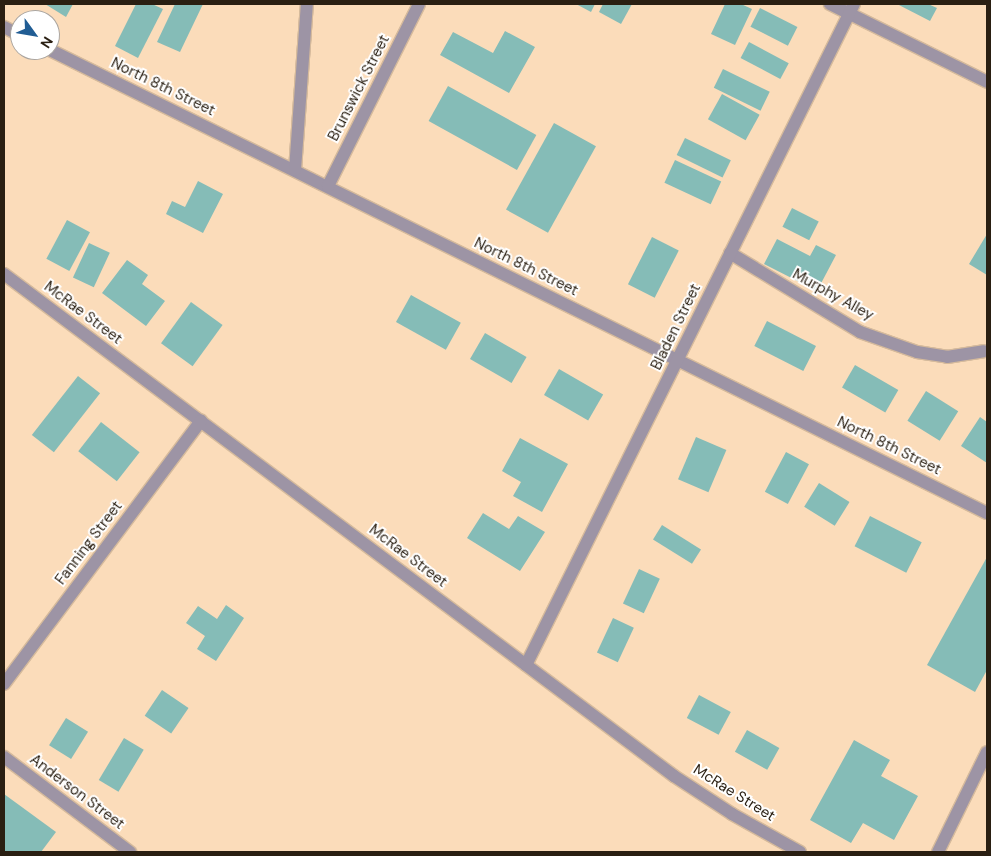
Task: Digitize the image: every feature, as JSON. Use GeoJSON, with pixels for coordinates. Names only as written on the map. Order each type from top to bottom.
{"type":"FeatureCollection","features":[{"type":"Feature","properties":{"kind":"street"},"geometry":{"type":"LineString","coordinates":[[295,170],[307,4]]}},
{"type":"Feature","properties":{"kind":"street","name":"Brunswick Street"},"geometry":{"type":"LineString","coordinates":[[328,186],[419,4]]}},
{"type":"Feature","properties":{"kind":"street"},"geometry":{"type":"LineString","coordinates":[[830,4],[852,8],[987,82]]}},
{"type":"Feature","properties":{"kind":"street","name":"Bladen Street"},"geometry":{"type":"LineString","coordinates":[[526,665],[852,8]]}},
{"type":"Feature","properties":{"kind":"street","name":"North 8th Street"},"geometry":{"type":"LineString","coordinates":[[60,55],[987,513]]}},
{"type":"Feature","properties":{"kind":"street","name":"Murphy Alley"},"geometry":{"type":"LineString","coordinates":[[730,253],[860,332],[917,352],[946,357],[984,351]]}},
{"type":"Feature","properties":{"kind":"street","name":"McRae Street"},"geometry":{"type":"LineString","coordinates":[[4,274],[674,776],[732,814],[800,852]]}},
{"type":"Feature","properties":{"kind":"street","name":"Fanning Street"},"geometry":{"type":"LineString","coordinates":[[4,684],[201,421]]}},
{"type":"Feature","properties":{"kind":"street"},"geometry":{"type":"LineString","coordinates":[[938,852],[987,752]]}},
{"type":"Feature","properties":{"kind":"street","name":"Anderson Street"},"geometry":{"type":"LineString","coordinates":[[4,757],[130,852]]}},
{"type":"Feature","properties":{"kind":"building"},"geometry":{"type":"Polygon","coordinates":[[[45,4],[73,4],[66,17],[60,13],[60,10],[55,10],[45,4]]]}},
{"type":"Feature","properties":{"kind":"building"},"geometry":{"type":"Polygon","coordinates":[[[136,4],[152,4],[163,9],[138,58],[115,46],[136,4]]]}},
{"type":"Feature","properties":{"kind":"building"},"geometry":{"type":"Polygon","coordinates":[[[175,4],[203,4],[180,52],[157,42],[175,4]]]}},
{"type":"Feature","properties":{"kind":"building"},"geometry":{"type":"Polygon","coordinates":[[[576,4],[595,4],[591,12],[576,4]]]}},
{"type":"Feature","properties":{"kind":"building"},"geometry":{"type":"Polygon","coordinates":[[[603,4],[632,4],[621,24],[599,12],[603,4]]]}},
{"type":"Feature","properties":{"kind":"building"},"geometry":{"type":"Polygon","coordinates":[[[725,4],[741,4],[752,9],[735,45],[711,34],[725,4]]]}},
{"type":"Feature","properties":{"kind":"building"},"geometry":{"type":"Polygon","coordinates":[[[897,4],[928,4],[937,8],[930,21],[897,4]]]}},
{"type":"Feature","properties":{"kind":"building"},"geometry":{"type":"Polygon","coordinates":[[[760,8],[797,27],[788,46],[750,27],[760,8]]]}},
{"type":"Feature","properties":{"kind":"building"},"geometry":{"type":"Polygon","coordinates":[[[505,31],[535,47],[509,93],[440,55],[453,32],[493,53],[505,31]]]}},
{"type":"Feature","properties":{"kind":"building"},"geometry":{"type":"Polygon","coordinates":[[[749,42],[789,63],[780,79],[741,58],[749,42]]]}},
{"type":"Feature","properties":{"kind":"building"},"geometry":{"type":"Polygon","coordinates":[[[723,69],[770,92],[761,111],[714,88],[723,69]]]}},
{"type":"Feature","properties":{"kind":"building"},"geometry":{"type":"Polygon","coordinates":[[[448,86],[536,135],[517,170],[429,121],[448,86]]]}},
{"type":"Feature","properties":{"kind":"building"},"geometry":{"type":"Polygon","coordinates":[[[722,94],[760,115],[746,140],[708,119],[722,94]]]}},
{"type":"Feature","properties":{"kind":"building"},"geometry":{"type":"Polygon","coordinates":[[[554,123],[596,146],[548,233],[506,210],[554,123]]]}},
{"type":"Feature","properties":{"kind":"building"},"geometry":{"type":"Polygon","coordinates":[[[685,138],[731,160],[723,177],[677,155],[685,138]]]}},
{"type":"Feature","properties":{"kind":"building"},"geometry":{"type":"Polygon","coordinates":[[[675,160],[721,182],[711,204],[664,183],[675,160]]]}},
{"type":"Feature","properties":{"kind":"building"},"geometry":{"type":"Polygon","coordinates":[[[198,181],[223,194],[203,233],[166,214],[172,201],[185,207],[198,181]]]}},
{"type":"Feature","properties":{"kind":"building"},"geometry":{"type":"Polygon","coordinates":[[[792,208],[819,222],[809,240],[782,227],[792,208]]]}},
{"type":"Feature","properties":{"kind":"building"},"geometry":{"type":"Polygon","coordinates":[[[67,220],[90,232],[69,271],[46,259],[67,220]]]}},
{"type":"Feature","properties":{"kind":"building"},"geometry":{"type":"Polygon","coordinates":[[[987,234],[987,275],[969,264],[987,234]]]}},
{"type":"Feature","properties":{"kind":"building"},"geometry":{"type":"Polygon","coordinates":[[[652,237],[679,251],[655,298],[628,284],[652,237]]]}},
{"type":"Feature","properties":{"kind":"building"},"geometry":{"type":"Polygon","coordinates":[[[777,239],[810,256],[816,245],[836,255],[817,291],[764,264],[777,239]]]}},
{"type":"Feature","properties":{"kind":"building"},"geometry":{"type":"Polygon","coordinates":[[[89,243],[110,253],[94,287],[73,277],[89,243]]]}},
{"type":"Feature","properties":{"kind":"building"},"geometry":{"type":"Polygon","coordinates":[[[127,260],[148,275],[142,284],[165,301],[146,326],[102,293],[127,260]]]}},
{"type":"Feature","properties":{"kind":"building"},"geometry":{"type":"Polygon","coordinates":[[[411,295],[461,323],[446,350],[396,322],[411,295]]]}},
{"type":"Feature","properties":{"kind":"building"},"geometry":{"type":"Polygon","coordinates":[[[191,302],[223,325],[193,366],[161,343],[191,302]]]}},
{"type":"Feature","properties":{"kind":"building"},"geometry":{"type":"Polygon","coordinates":[[[767,321],[816,346],[803,371],[754,346],[767,321]]]}},
{"type":"Feature","properties":{"kind":"building"},"geometry":{"type":"Polygon","coordinates":[[[485,333],[527,357],[512,383],[470,359],[485,333]]]}},
{"type":"Feature","properties":{"kind":"building"},"geometry":{"type":"Polygon","coordinates":[[[855,365],[898,390],[885,413],[842,388],[855,365]]]}},
{"type":"Feature","properties":{"kind":"building"},"geometry":{"type":"Polygon","coordinates":[[[559,369],[603,394],[588,420],[544,395],[559,369]]]}},
{"type":"Feature","properties":{"kind":"building"},"geometry":{"type":"Polygon","coordinates":[[[78,376],[100,393],[54,452],[32,435],[78,376]]]}},
{"type":"Feature","properties":{"kind":"building"},"geometry":{"type":"Polygon","coordinates":[[[926,391],[958,411],[940,441],[907,421],[926,391]]]}},
{"type":"Feature","properties":{"kind":"building"},"geometry":{"type":"Polygon","coordinates":[[[980,417],[987,422],[987,463],[961,446],[980,417]]]}},
{"type":"Feature","properties":{"kind":"building"},"geometry":{"type":"Polygon","coordinates":[[[101,422],[140,452],[117,481],[78,451],[101,422]]]}},
{"type":"Feature","properties":{"kind":"building"},"geometry":{"type":"Polygon","coordinates":[[[696,437],[726,450],[708,492],[678,479],[696,437]]]}},
{"type":"Feature","properties":{"kind":"building"},"geometry":{"type":"Polygon","coordinates":[[[520,438],[568,464],[542,512],[513,496],[521,482],[502,471],[520,438]]]}},
{"type":"Feature","properties":{"kind":"building"},"geometry":{"type":"Polygon","coordinates":[[[786,452],[809,464],[788,504],[765,492],[786,452]]]}},
{"type":"Feature","properties":{"kind":"building"},"geometry":{"type":"Polygon","coordinates":[[[819,483],[850,502],[835,526],[804,507],[819,483]]]}},
{"type":"Feature","properties":{"kind":"building"},"geometry":{"type":"Polygon","coordinates":[[[483,513],[509,529],[518,516],[545,532],[520,571],[467,538],[483,513]]]}},
{"type":"Feature","properties":{"kind":"building"},"geometry":{"type":"Polygon","coordinates":[[[870,516],[922,542],[906,573],[855,546],[870,516]]]}},
{"type":"Feature","properties":{"kind":"building"},"geometry":{"type":"Polygon","coordinates":[[[662,525],[701,549],[692,564],[653,539],[662,525]]]}},
{"type":"Feature","properties":{"kind":"building"},"geometry":{"type":"Polygon","coordinates":[[[987,557],[987,670],[975,692],[927,665],[987,557]]]}},
{"type":"Feature","properties":{"kind":"building"},"geometry":{"type":"Polygon","coordinates":[[[639,569],[660,579],[644,613],[623,603],[639,569]]]}},
{"type":"Feature","properties":{"kind":"building"},"geometry":{"type":"Polygon","coordinates":[[[226,605],[244,618],[216,661],[197,649],[205,636],[186,623],[198,606],[217,619],[226,605]]]}},
{"type":"Feature","properties":{"kind":"building"},"geometry":{"type":"Polygon","coordinates":[[[613,618],[634,628],[618,662],[597,652],[613,618]]]}},
{"type":"Feature","properties":{"kind":"building"},"geometry":{"type":"Polygon","coordinates":[[[162,690],[189,708],[171,734],[145,716],[162,690]]]}},
{"type":"Feature","properties":{"kind":"building"},"geometry":{"type":"Polygon","coordinates":[[[699,695],[731,712],[719,735],[687,718],[699,695]]]}},
{"type":"Feature","properties":{"kind":"building"},"geometry":{"type":"Polygon","coordinates":[[[66,718],[88,732],[71,759],[49,745],[66,718]]]}},
{"type":"Feature","properties":{"kind":"building"},"geometry":{"type":"Polygon","coordinates":[[[747,730],[779,748],[767,770],[735,752],[747,730]]]}},
{"type":"Feature","properties":{"kind":"building"},"geometry":{"type":"Polygon","coordinates":[[[124,738],[144,750],[118,792],[99,780],[124,738]]]}},
{"type":"Feature","properties":{"kind":"building"},"geometry":{"type":"Polygon","coordinates":[[[854,740],[890,760],[881,776],[918,796],[894,840],[863,823],[851,843],[810,820],[854,740]]]}},
{"type":"Feature","properties":{"kind":"building"},"geometry":{"type":"Polygon","coordinates":[[[4,794],[56,832],[41,852],[4,852],[4,794]]]}}]}
